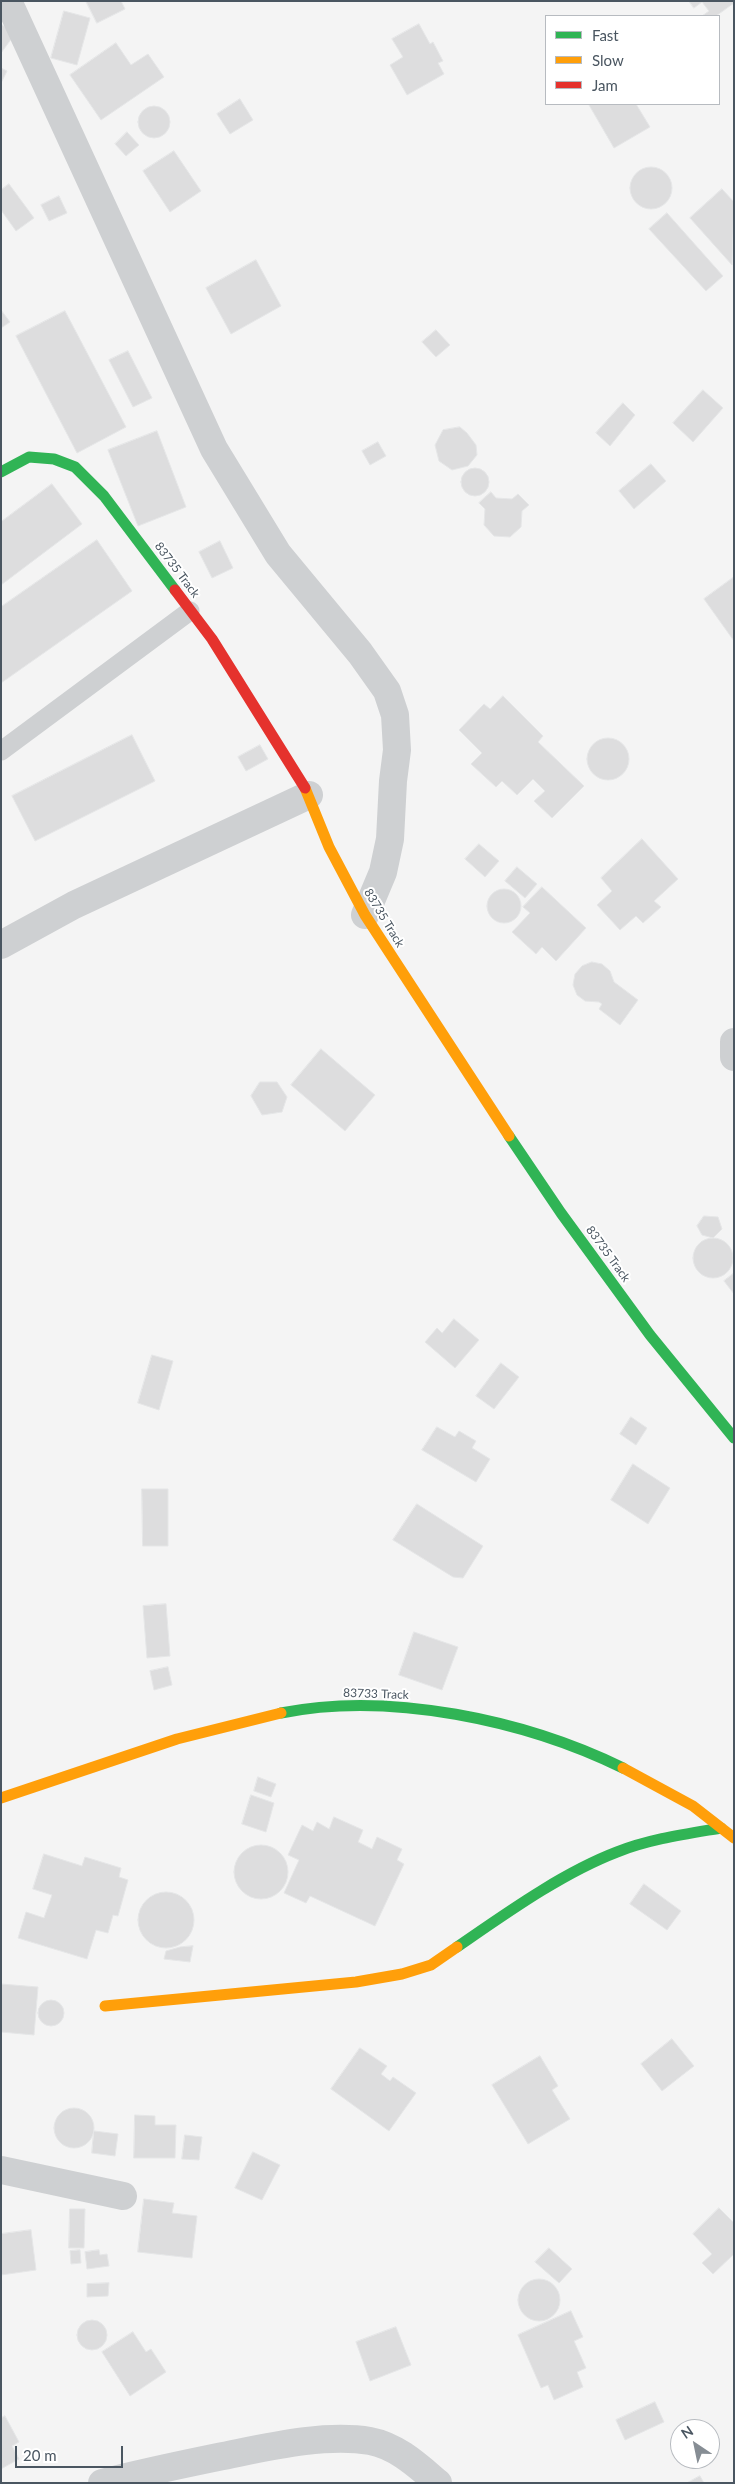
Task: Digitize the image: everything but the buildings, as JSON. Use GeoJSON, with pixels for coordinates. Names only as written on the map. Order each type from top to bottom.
{"type":"FeatureCollection","features":[{"type":"Feature","properties":{"kind":"street"},"geometry":{"type":"LineString","coordinates":[[8,1],[214,449],[278,554],[360,653],[387,691],[395,715],[397,750],[393,781],[390,839],[383,872],[365,915]]}},
{"type":"Feature","properties":{"kind":"street","name":"83735 Track"},"geometry":{"type":"LineString","coordinates":[[1,472],[29,457],[54,459],[75,466],[104,496],[212,638],[309,795],[330,847],[365,915],[561,1213],[650,1335],[734,1438]]}},
{"type":"Feature","properties":{"kind":"street"},"geometry":{"type":"LineString","coordinates":[[1,946],[74,905],[309,795]]}},
{"type":"Feature","properties":{"kind":"street"},"geometry":{"type":"LineString","coordinates":[[734,1042],[734,1057]]}},
{"type":"Feature","properties":{"kind":"street","name":"83733 Track"},"geometry":{"type":"LineString","coordinates":[[1,1798],[214,1727],[286,1711],[348,1705],[420,1709],[502,1723],[545,1736],[614,1763],[655,1784],[689,1804],[734,1838]]}},
{"type":"Feature","properties":{"kind":"street"},"geometry":{"type":"LineString","coordinates":[[105,2006],[356,1982],[402,1974],[431,1965],[505,1914],[583,1868],[617,1852],[656,1840],[721,1828]]}},
{"type":"Feature","properties":{"kind":"street"},"geometry":{"type":"LineString","coordinates":[[1,2170],[123,2196]]}},
{"type":"Feature","properties":{"kind":"street"},"geometry":{"type":"LineString","coordinates":[[102,2483],[268,2447],[329,2440],[369,2441],[387,2446],[412,2461],[438,2483]]}},
{"type":"Feature","properties":{"kind":"lane"},"geometry":{"type":"LineString","coordinates":[[1,751],[190,611]]}},
{"type":"Feature","properties":{"kind":"traffic: fast"},"geometry":{"type":"LineString","coordinates":[[1,472],[29,457],[54,459],[75,467],[104,496],[175,590]]}},
{"type":"Feature","properties":{"kind":"traffic: fast"},"geometry":{"type":"LineString","coordinates":[[509,1136],[561,1213],[650,1335],[734,1438]]}},
{"type":"Feature","properties":{"kind":"traffic: fast"},"geometry":{"type":"LineString","coordinates":[[281,1713],[323,1707],[366,1706],[411,1708],[456,1714],[543,1736],[585,1751],[623,1768]]}},
{"type":"Feature","properties":{"kind":"traffic: fast"},"geometry":{"type":"LineString","coordinates":[[457,1947],[534,1895],[596,1861],[617,1852],[668,1837],[721,1828]]}},
{"type":"Feature","properties":{"kind":"traffic: slow"},"geometry":{"type":"LineString","coordinates":[[305,788],[329,847],[365,915],[509,1136]]}},
{"type":"Feature","properties":{"kind":"traffic: slow"},"geometry":{"type":"LineString","coordinates":[[1,1798],[177,1739],[281,1713]]}},
{"type":"Feature","properties":{"kind":"traffic: slow"},"geometry":{"type":"LineString","coordinates":[[623,1768],[693,1806],[734,1838]]}},
{"type":"Feature","properties":{"kind":"traffic: slow"},"geometry":{"type":"LineString","coordinates":[[105,2006],[356,1982],[402,1974],[431,1965],[457,1947]]}},
{"type":"Feature","properties":{"kind":"traffic: jam"},"geometry":{"type":"LineString","coordinates":[[175,590],[212,639],[305,788]]}}]}
